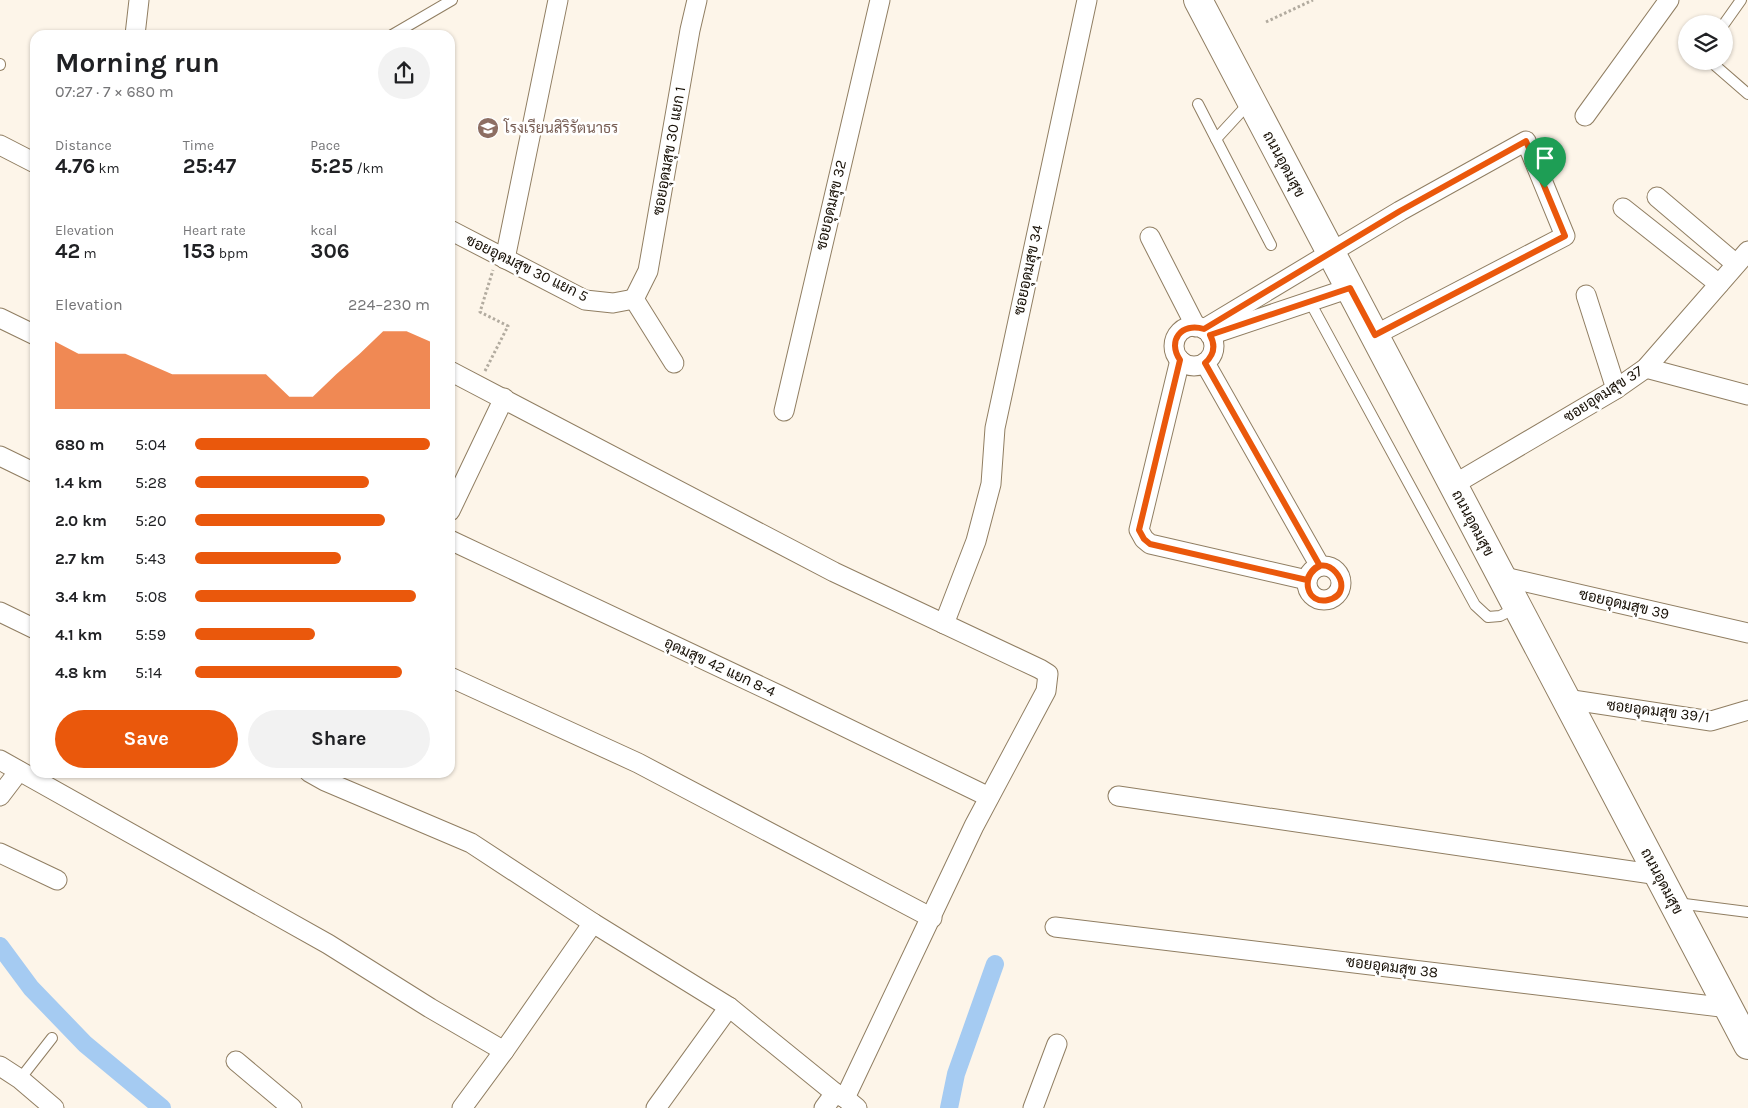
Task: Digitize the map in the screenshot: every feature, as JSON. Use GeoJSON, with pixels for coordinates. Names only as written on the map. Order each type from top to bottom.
{"type":"FeatureCollection","features":[{"type":"Feature","properties":{"kind":"main road","name":"ถนนอุดมสุข"},"geometry":{"type":"LineString","coordinates":[[1198,0],[1748,1045]]}},
{"type":"Feature","properties":{"kind":"street"},"geometry":{"type":"LineString","coordinates":[[136,30],[139,0]]}},
{"type":"Feature","properties":{"kind":"street"},"geometry":{"type":"LineString","coordinates":[[501,257],[558,0]]}},
{"type":"Feature","properties":{"kind":"street","name":"ซอยอุดมสุข 30 แยก 1"},"geometry":{"type":"LineString","coordinates":[[634,299],[648,271],[690,30],[697,0]]}},
{"type":"Feature","properties":{"kind":"street","name":"ซอยอุดมสุข 32"},"geometry":{"type":"LineString","coordinates":[[784,411],[880,0]]}},
{"type":"Feature","properties":{"kind":"street","name":"ซอยอุดมสุข 34"},"geometry":{"type":"LineString","coordinates":[[944,624],[976,541],[991,484],[995,428],[1087,0]]}},
{"type":"Feature","properties":{"kind":"street"},"geometry":{"type":"LineString","coordinates":[[1586,116],[1669,0]]}},
{"type":"Feature","properties":{"kind":"street"},"geometry":{"type":"LineString","coordinates":[[1203,330],[1332,252],[1526,141],[1565,236],[1375,335]]}},
{"type":"Feature","properties":{"kind":"street"},"geometry":{"type":"LineString","coordinates":[[0,145],[30,160]]}},
{"type":"Feature","properties":{"kind":"street"},"geometry":{"type":"LineString","coordinates":[[1657,197],[1742,258]]}},
{"type":"Feature","properties":{"kind":"street"},"geometry":{"type":"LineString","coordinates":[[1623,208],[1719,284]]}},
{"type":"Feature","properties":{"kind":"street","name":"ซอยอุดมสุข 30 แยก 5"},"geometry":{"type":"LineString","coordinates":[[455,233],[585,300],[613,303],[634,299]]}},
{"type":"Feature","properties":{"kind":"street"},"geometry":{"type":"LineString","coordinates":[[1150,237],[1203,330],[1214,347],[1213,353],[1205,363],[1192,366],[1180,360],[1174,348],[1178,335],[1189,327],[1203,330],[1310,302],[1350,288]]}},
{"type":"Feature","properties":{"kind":"street","name":"ซอยอุดมสุข 37"},"geometry":{"type":"LineString","coordinates":[[1453,485],[1616,389],[1646,368],[1742,258]]}},
{"type":"Feature","properties":{"kind":"street"},"geometry":{"type":"LineString","coordinates":[[1586,295],[1616,389]]}},
{"type":"Feature","properties":{"kind":"street"},"geometry":{"type":"LineString","coordinates":[[634,299],[674,363]]}},
{"type":"Feature","properties":{"kind":"street"},"geometry":{"type":"LineString","coordinates":[[0,318],[30,332]]}},
{"type":"Feature","properties":{"kind":"street"},"geometry":{"type":"LineString","coordinates":[[1180,360],[1139,530],[1144,539],[1150,544],[1307,580]]}},
{"type":"Feature","properties":{"kind":"street"},"geometry":{"type":"LineString","coordinates":[[1205,363],[1320,566]]}},
{"type":"Feature","properties":{"kind":"street"},"geometry":{"type":"LineString","coordinates":[[1646,368],[1748,395]]}},
{"type":"Feature","properties":{"kind":"street"},"geometry":{"type":"LineString","coordinates":[[328,778],[471,842],[593,923],[729,1007],[840,1102],[932,918],[989,797],[1046,691],[1048,674],[1040,669],[834,572],[455,374]]}},
{"type":"Feature","properties":{"kind":"street"},"geometry":{"type":"LineString","coordinates":[[455,500],[504,398]]}},
{"type":"Feature","properties":{"kind":"street"},"geometry":{"type":"LineString","coordinates":[[0,456],[30,471]]}},
{"type":"Feature","properties":{"kind":"street","name":"อุดมสุข 42 แยก 8-4"},"geometry":{"type":"LineString","coordinates":[[455,542],[989,797]]}},
{"type":"Feature","properties":{"kind":"street"},"geometry":{"type":"LineString","coordinates":[[1320,566],[1327,566],[1338,573],[1341,587],[1339,593],[1334,598],[1328,601],[1321,600],[1310,593],[1307,587],[1307,580],[1314,569],[1320,566]]}},
{"type":"Feature","properties":{"kind":"street","name":"ซอยอุดมสุข 39"},"geometry":{"type":"LineString","coordinates":[[1500,576],[1748,633]]}},
{"type":"Feature","properties":{"kind":"street"},"geometry":{"type":"LineString","coordinates":[[0,612],[30,627]]}},
{"type":"Feature","properties":{"kind":"street"},"geometry":{"type":"LineString","coordinates":[[455,679],[638,763],[932,918]]}},
{"type":"Feature","properties":{"kind":"street","name":"ซอยอุดมสุข 39/1"},"geometry":{"type":"LineString","coordinates":[[1566,699],[1710,721],[1748,710]]}},
{"type":"Feature","properties":{"kind":"street"},"geometry":{"type":"LineString","coordinates":[[0,760],[30,777]]}},
{"type":"Feature","properties":{"kind":"street"},"geometry":{"type":"LineString","coordinates":[[0,796],[19,771]]}},
{"type":"Feature","properties":{"kind":"street"},"geometry":{"type":"LineString","coordinates":[[32,778],[328,944],[430,1008],[504,1051]]}},
{"type":"Feature","properties":{"kind":"street"},"geometry":{"type":"LineString","coordinates":[[1118,796],[1659,875]]}},
{"type":"Feature","properties":{"kind":"street"},"geometry":{"type":"LineString","coordinates":[[0,853],[57,880]]}},
{"type":"Feature","properties":{"kind":"street"},"geometry":{"type":"LineString","coordinates":[[462,1108],[593,923]]}},
{"type":"Feature","properties":{"kind":"street","name":"ซอยอุดมสุข 38"},"geometry":{"type":"LineString","coordinates":[[1055,926],[1729,1008]]}},
{"type":"Feature","properties":{"kind":"street"},"geometry":{"type":"LineString","coordinates":[[656,1108],[729,1007]]}},
{"type":"Feature","properties":{"kind":"street"},"geometry":{"type":"LineString","coordinates":[[1034,1108],[1057,1044]]}},
{"type":"Feature","properties":{"kind":"street"},"geometry":{"type":"LineString","coordinates":[[236,1061],[292,1108]]}},
{"type":"Feature","properties":{"kind":"street"},"geometry":{"type":"LineString","coordinates":[[0,1066],[20,1079],[54,1108]]}},
{"type":"Feature","properties":{"kind":"lane"},"geometry":{"type":"LineString","coordinates":[[401,30],[452,0]]}},
{"type":"Feature","properties":{"kind":"lane"},"geometry":{"type":"LineString","coordinates":[[1730,15],[1741,0]]}},
{"type":"Feature","properties":{"kind":"lane"},"geometry":{"type":"LineString","coordinates":[[1720,70],[1748,94]]}},
{"type":"Feature","properties":{"kind":"lane"},"geometry":{"type":"LineString","coordinates":[[1216,139],[1250,101]]}},
{"type":"Feature","properties":{"kind":"lane"},"geometry":{"type":"LineString","coordinates":[[1198,104],[1271,244]]}},
{"type":"Feature","properties":{"kind":"lane"},"geometry":{"type":"LineString","coordinates":[[1310,302],[1475,604],[1488,616],[1500,616],[1517,608]]}},
{"type":"Feature","properties":{"kind":"lane"},"geometry":{"type":"LineString","coordinates":[[1673,902],[1748,912]]}},
{"type":"Feature","properties":{"kind":"lane"},"geometry":{"type":"LineString","coordinates":[[20,1079],[52,1038]]}},
{"type":"Feature","properties":{"kind":"path"},"geometry":{"type":"LineString","coordinates":[[1266,22],[1314,0]]}},
{"type":"Feature","properties":{"kind":"path"},"geometry":{"type":"LineString","coordinates":[[478,385],[508,326],[480,312],[501,257]]}},
{"type":"Feature","properties":{"kind":"waterway"},"geometry":{"type":"LineString","coordinates":[[0,946],[31,988],[85,1044],[162,1108]]}},
{"type":"Feature","properties":{"kind":"waterway"},"geometry":{"type":"LineString","coordinates":[[949,1108],[956,1074],[995,964]]}},
{"type":"Feature","properties":{"kind":"place","name":"โรงเรียนสิริรัตนาธร"},"geometry":{"type":"Point","coordinates":[488,128]}},
{"type":"Feature","properties":{"kind":"route"},"geometry":{"type":"LineString","coordinates":[[1545,188],[1526,141],[1400,211],[1204,329],[1189,327],[1183,330],[1175,341],[1174,348],[1180,360],[1139,530],[1144,539],[1150,544],[1307,580],[1314,569],[1320,566],[1327,566],[1334,569],[1341,580],[1339,593],[1334,598],[1328,601],[1315,598],[1307,587],[1307,580],[1310,574],[1314,569],[1320,566],[1205,363],[1213,353],[1214,347],[1210,335],[1350,288],[1375,335],[1565,236],[1545,188]]}}]}
